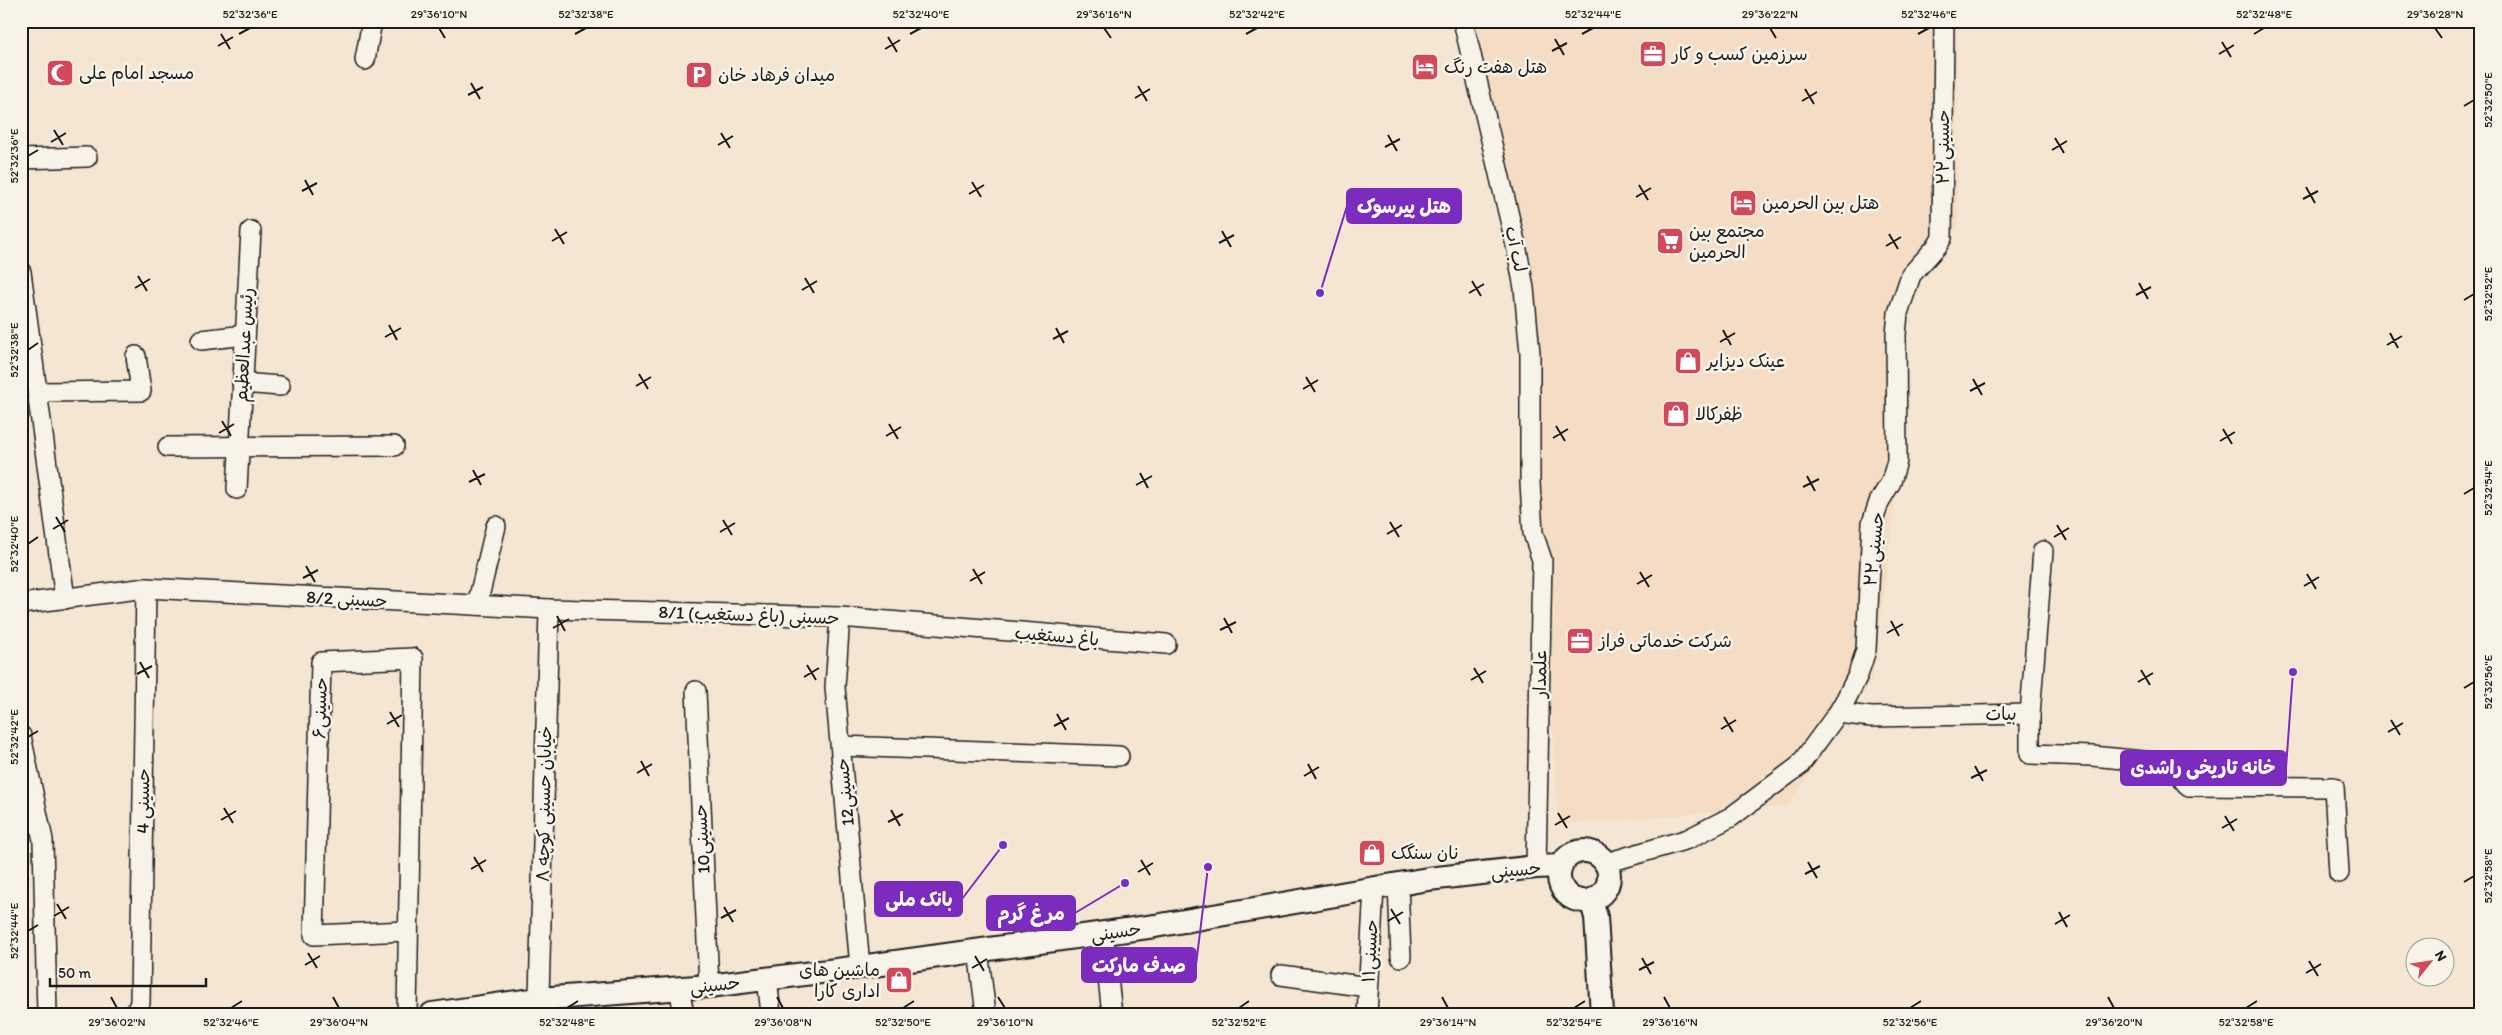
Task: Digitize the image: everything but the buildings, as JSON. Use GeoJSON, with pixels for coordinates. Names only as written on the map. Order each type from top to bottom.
{"type":"FeatureCollection","features":[{"type":"Feature","properties":{"kind":"street"},"geometry":{"type":"LineString","coordinates":[[365,60],[372,21]]}},
{"type":"Feature","properties":{"kind":"street","name":"لب آب"},"geometry":{"type":"LineString","coordinates":[[1463,21],[1517,250],[1524,288],[1530,353],[1530,483]]}},
{"type":"Feature","properties":{"kind":"street","name":"حسینی۲۲"},"geometry":{"type":"LineString","coordinates":[[1606,863],[1688,839],[1731,817],[1799,766],[1838,713],[1858,676],[1866,650],[1872,523],[1897,461],[1896,335],[1898,313],[1911,275],[1942,238],[1944,21]]}},
{"type":"Feature","properties":{"kind":"street"},"geometry":{"type":"LineString","coordinates":[[21,159],[86,156]]}},
{"type":"Feature","properties":{"kind":"street","name":"رئیس عبدالعظیم"},"geometry":{"type":"LineString","coordinates":[[237,488],[250,231]]}},
{"type":"Feature","properties":{"kind":"street"},"geometry":{"type":"LineString","coordinates":[[21,272],[65,598]]}},
{"type":"Feature","properties":{"kind":"street"},"geometry":{"type":"LineString","coordinates":[[201,340],[245,335]]}},
{"type":"Feature","properties":{"kind":"street"},"geometry":{"type":"LineString","coordinates":[[38,392],[141,391],[136,356]]}},
{"type":"Feature","properties":{"kind":"street"},"geometry":{"type":"LineString","coordinates":[[242,383],[280,386]]}},
{"type":"Feature","properties":{"kind":"street"},"geometry":{"type":"LineString","coordinates":[[168,447],[394,446]]}},
{"type":"Feature","properties":{"kind":"street","name":"علمدار"},"geometry":{"type":"LineString","coordinates":[[1530,483],[1534,540],[1542,560],[1536,867]]}},
{"type":"Feature","properties":{"kind":"street"},"geometry":{"type":"LineString","coordinates":[[476,605],[496,526]]}},
{"type":"Feature","properties":{"kind":"street","name":"بیات"},"geometry":{"type":"LineString","coordinates":[[1838,713],[1871,717],[2030,714],[2044,551]]}},
{"type":"Feature","properties":{"kind":"street"},"geometry":{"type":"LineString","coordinates":[[21,604],[146,588]]}},
{"type":"Feature","properties":{"kind":"street","name":"8/2 حسینی"},"geometry":{"type":"LineString","coordinates":[[146,588],[549,608]]}},
{"type":"Feature","properties":{"kind":"street","name":"حسینی 4"},"geometry":{"type":"LineString","coordinates":[[135,1014],[140,1003],[146,588]]}},
{"type":"Feature","properties":{"kind":"street","name":"8/1 حسینی (باغ دستغیب)"},"geometry":{"type":"LineString","coordinates":[[549,608],[840,617],[948,627]]}},
{"type":"Feature","properties":{"kind":"street","name":"خیابان حسینی کوچه ۸"},"geometry":{"type":"LineString","coordinates":[[531,1005],[549,608]]}},
{"type":"Feature","properties":{"kind":"street","name":"حسینی12"},"geometry":{"type":"LineString","coordinates":[[840,617],[835,688],[842,746],[860,967]]}},
{"type":"Feature","properties":{"kind":"street","name":"باغ دستغیب"},"geometry":{"type":"LineString","coordinates":[[948,627],[1166,644]]}},
{"type":"Feature","properties":{"kind":"street","name":"حسینی۶"},"geometry":{"type":"LineString","coordinates":[[407,930],[314,935],[321,662],[412,658],[407,1014]]}},
{"type":"Feature","properties":{"kind":"street","name":"حسینی10"},"geometry":{"type":"LineString","coordinates":[[696,691],[709,986]]}},
{"type":"Feature","properties":{"kind":"street"},"geometry":{"type":"LineString","coordinates":[[2030,714],[2030,754],[2092,756],[2174,764],[2178,768],[2183,782],[2189,786],[2334,787],[2339,873]]}},
{"type":"Feature","properties":{"kind":"street"},"geometry":{"type":"LineString","coordinates":[[21,736],[42,840],[48,1014]]}},
{"type":"Feature","properties":{"kind":"street"},"geometry":{"type":"LineString","coordinates":[[842,746],[1119,756]]}},
{"type":"Feature","properties":{"kind":"street"},"geometry":{"type":"LineString","coordinates":[[1582,850],[1600,856],[1606,863],[1609,881],[1605,889],[1591,900],[1583,901],[1568,896],[1559,882],[1560,866],[1565,858],[1582,850]]}},
{"type":"Feature","properties":{"kind":"street","name":"حسینی"},"geometry":{"type":"LineString","coordinates":[[432,1014],[709,986],[860,967],[1103,933],[1398,884],[1536,867],[1560,866]]}},
{"type":"Feature","properties":{"kind":"street"},"geometry":{"type":"LineString","coordinates":[[1398,884],[1401,957]]}},
{"type":"Feature","properties":{"kind":"street","name":"حسینی۱۱"},"geometry":{"type":"LineString","coordinates":[[1367,1014],[1374,888]]}},
{"type":"Feature","properties":{"kind":"street"},"geometry":{"type":"LineString","coordinates":[[1591,900],[1596,917],[1602,1014]]}},
{"type":"Feature","properties":{"kind":"street"},"geometry":{"type":"LineString","coordinates":[[1103,933],[1112,1014]]}},
{"type":"Feature","properties":{"kind":"street"},"geometry":{"type":"LineString","coordinates":[[978,950],[986,1014]]}},
{"type":"Feature","properties":{"kind":"street"},"geometry":{"type":"LineString","coordinates":[[1281,975],[1368,987]]}},
{"type":"Feature","properties":{"kind":"street"},"geometry":{"type":"LineString","coordinates":[[767,978],[771,1014]]}},
{"type":"Feature","properties":{"kind":"street"},"geometry":{"type":"LineString","coordinates":[[680,988],[684,1014]]}},
{"type":"Feature","properties":{"kind":"shaded area"},"geometry":{"type":"Polygon","coordinates":[[[1466,21],[1957,21],[1958,225],[1908,295],[1900,462],[1873,678],[1789,806],[1558,825],[1543,563],[1515,267],[1466,21]]]}},
{"type":"Feature","properties":{"kind":"place","name":"سرزمین کسب و کار"},"geometry":{"type":"Point","coordinates":[1653,54]}},
{"type":"Feature","properties":{"kind":"place","name":"هتل هفت رنگ"},"geometry":{"type":"Point","coordinates":[1425,67]}},
{"type":"Feature","properties":{"kind":"place","name":"مسجد امام علی"},"geometry":{"type":"Point","coordinates":[60,73]}},
{"type":"Feature","properties":{"kind":"place","name":"میدان فرهاد خان"},"geometry":{"type":"Point","coordinates":[699,75]}},
{"type":"Feature","properties":{"kind":"place","name":"هتل بین‌ الحرمین"},"geometry":{"type":"Point","coordinates":[1743,203]}},
{"type":"Feature","properties":{"kind":"place","name":"مجتمع بین الحرمین"},"geometry":{"type":"Point","coordinates":[1670,241]}},
{"type":"Feature","properties":{"kind":"place","name":"هتل پیرسوک"},"geometry":{"type":"Point","coordinates":[1320,293]}},
{"type":"Feature","properties":{"kind":"place","name":"عینک دیزایر"},"geometry":{"type":"Point","coordinates":[1688,361]}},
{"type":"Feature","properties":{"kind":"place","name":"ظفرکالا"},"geometry":{"type":"Point","coordinates":[1676,414]}},
{"type":"Feature","properties":{"kind":"place","name":"شرکت خدماتی فراز"},"geometry":{"type":"Point","coordinates":[1580,641]}},
{"type":"Feature","properties":{"kind":"place","name":"خانه تاریخی راشدی"},"geometry":{"type":"Point","coordinates":[2293,672]}},
{"type":"Feature","properties":{"kind":"place","name":"بانک ملی"},"geometry":{"type":"Point","coordinates":[1003,845]}},
{"type":"Feature","properties":{"kind":"place","name":"نان سنگک"},"geometry":{"type":"Point","coordinates":[1372,853]}},
{"type":"Feature","properties":{"kind":"place","name":"صدف مارکت"},"geometry":{"type":"Point","coordinates":[1208,867]}},
{"type":"Feature","properties":{"kind":"place","name":"مرغ گرم"},"geometry":{"type":"Point","coordinates":[1125,883]}},
{"type":"Feature","properties":{"kind":"place","name":"ماشین های اداری کارا"},"geometry":{"type":"Point","coordinates":[899,980]}}]}
